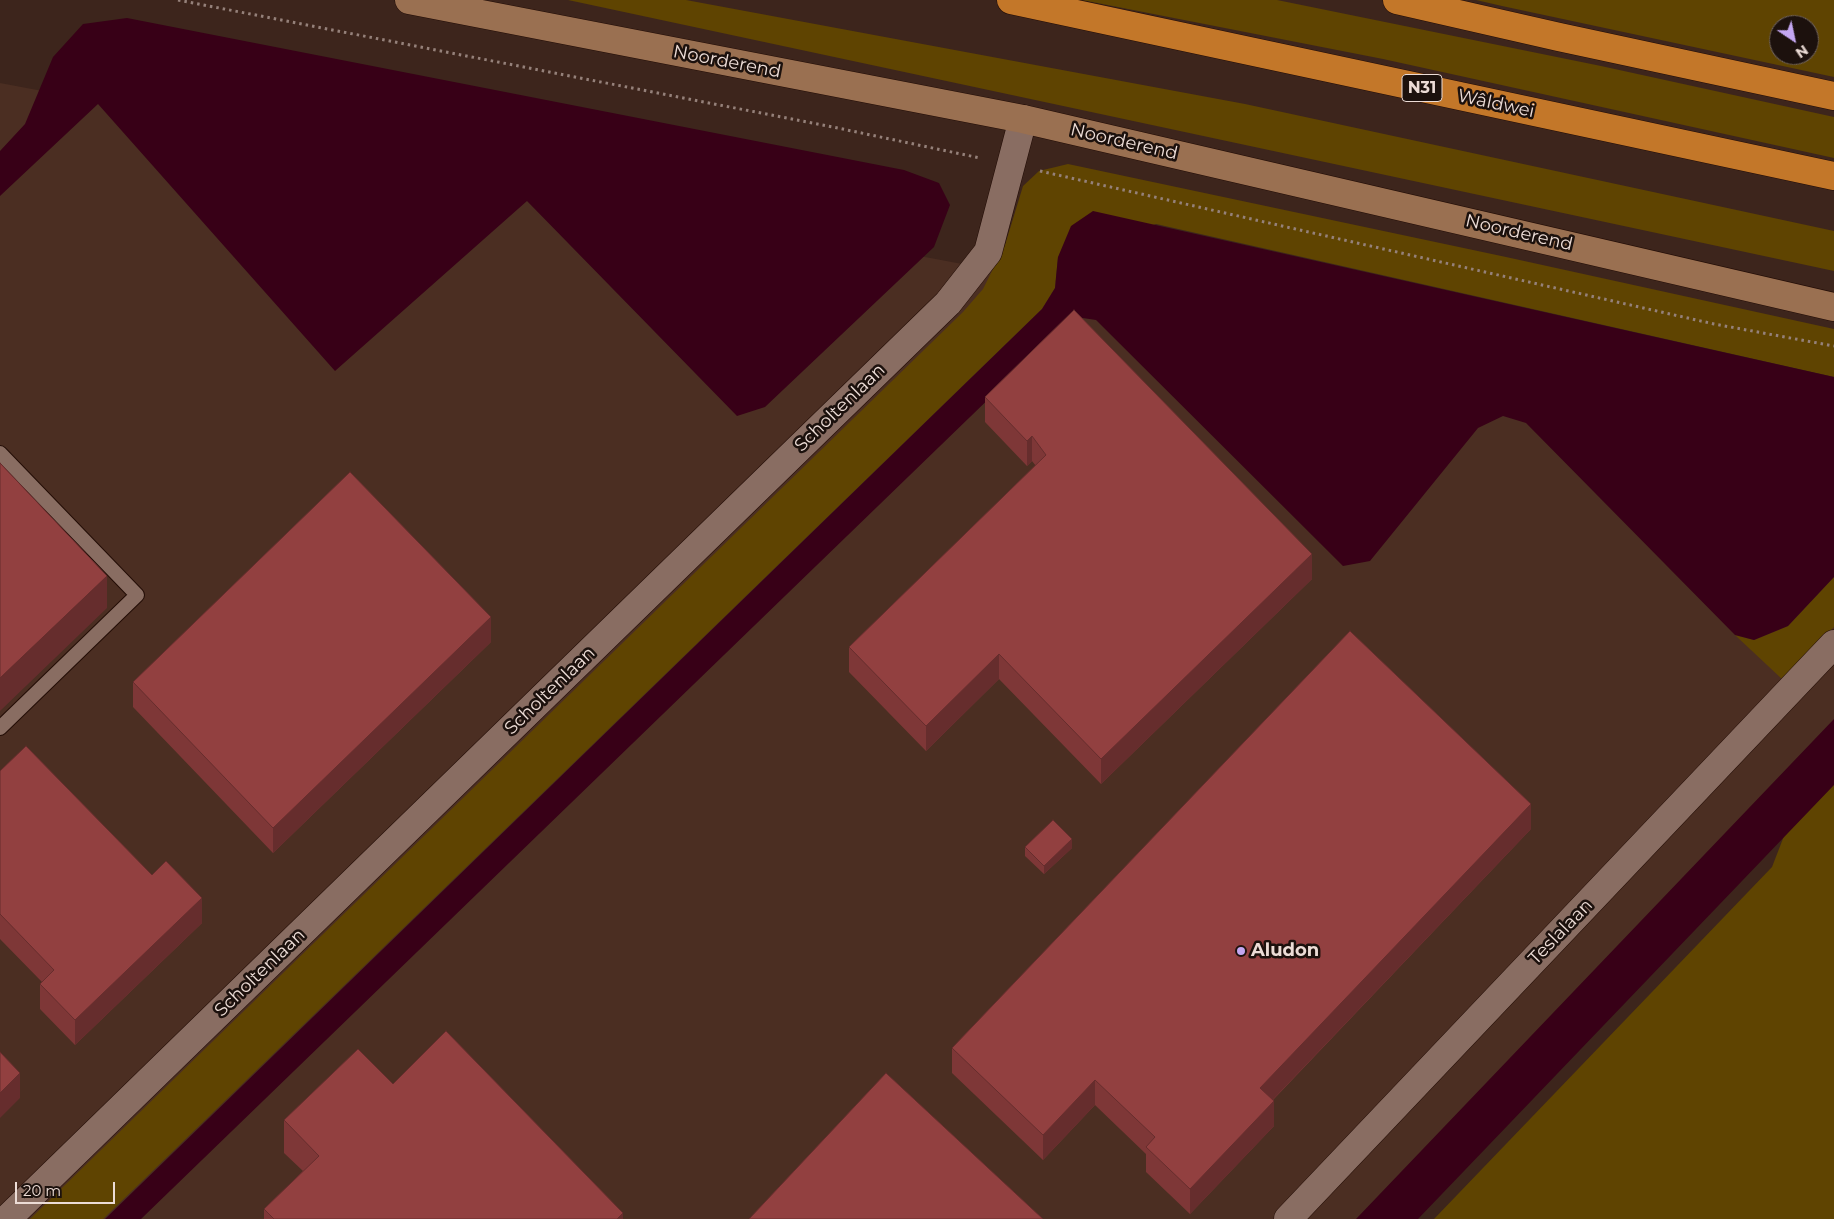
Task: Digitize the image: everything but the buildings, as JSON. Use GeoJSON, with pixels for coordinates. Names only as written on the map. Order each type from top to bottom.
{"type":"FeatureCollection","features":[{"type":"Feature","properties":{"kind":"highway","name":"Wâldwei"},"geometry":{"type":"LineString","coordinates":[[1011,0],[1834,176]]}},
{"type":"Feature","properties":{"kind":"highway"},"geometry":{"type":"LineString","coordinates":[[1397,0],[1834,96]]}},
{"type":"Feature","properties":{"kind":"street","name":"Noorderend"},"geometry":{"type":"LineString","coordinates":[[409,0],[1024,119],[1834,306]]}},
{"type":"Feature","properties":{"kind":"street","name":"Scholtenlaan"},"geometry":{"type":"LineString","coordinates":[[7,1219],[948,303],[988,252],[1024,119]]}},
{"type":"Feature","properties":{"kind":"street","name":"Teslalaan"},"geometry":{"type":"LineString","coordinates":[[1288,1219],[1834,644]]}},
{"type":"Feature","properties":{"kind":"lane"},"geometry":{"type":"LineString","coordinates":[[0,453],[137,595],[0,728]]}},
{"type":"Feature","properties":{"kind":"shaded area"},"geometry":{"type":"Polygon","coordinates":[[[568,0],[686,0],[1245,104],[1834,231],[1834,271],[568,0]]]}},
{"type":"Feature","properties":{"kind":"shaded area"},"geometry":{"type":"Polygon","coordinates":[[[1082,0],[1277,0],[1601,66],[1834,117],[1834,158],[1383,59],[1082,0]]]}},
{"type":"Feature","properties":{"kind":"shaded area"},"geometry":{"type":"Polygon","coordinates":[[[1476,0],[1834,0],[1834,77],[1778,65],[1819,65],[1819,15],[1769,15],[1769,63],[1476,0]]]}},
{"type":"Feature","properties":{"kind":"shaded area"},"geometry":{"type":"Polygon","coordinates":[[[127,18],[904,170],[939,183],[950,205],[934,247],[765,407],[737,416],[527,201],[335,371],[98,104],[0,196],[0,151],[25,124],[53,57],[83,24],[127,18]]]}},
{"type":"Feature","properties":{"kind":"shaded area"},"geometry":{"type":"Polygon","coordinates":[[[0,83],[1834,428],[1834,749],[1383,1219],[0,1219],[0,83]]]}},
{"type":"Feature","properties":{"kind":"shaded area"},"geometry":{"type":"Polygon","coordinates":[[[1068,164],[1834,329],[1834,377],[1156,224],[1058,257],[1055,288],[1042,309],[103,1219],[30,1219],[963,312],[983,289],[1005,245],[1023,186],[1039,171],[1068,164]]]}},
{"type":"Feature","properties":{"kind":"shaded area"},"geometry":{"type":"Polygon","coordinates":[[[1093,211],[1834,377],[1834,577],[1788,626],[1754,640],[1735,635],[1526,423],[1503,416],[1478,428],[1370,561],[1343,566],[1096,320],[1076,317],[1062,328],[141,1219],[105,1219],[1042,309],[1055,288],[1058,257],[1071,226],[1093,211]]]}},
{"type":"Feature","properties":{"kind":"shaded area"},"geometry":{"type":"Polygon","coordinates":[[[1834,577],[1834,627],[1783,680],[1735,635],[1754,640],[1788,626],[1834,577]]]}},
{"type":"Feature","properties":{"kind":"shaded area"},"geometry":{"type":"Polygon","coordinates":[[[1834,719],[1834,785],[1418,1219],[1356,1219],[1834,719]]]}},
{"type":"Feature","properties":{"kind":"shaded area"},"geometry":{"type":"Polygon","coordinates":[[[1834,765],[1834,1219],[1434,1219],[1772,867],[1796,805],[1834,765]]]}},
{"type":"Feature","properties":{"kind":"place","name":"Aludon"},"geometry":{"type":"Point","coordinates":[1241,951]}}]}
